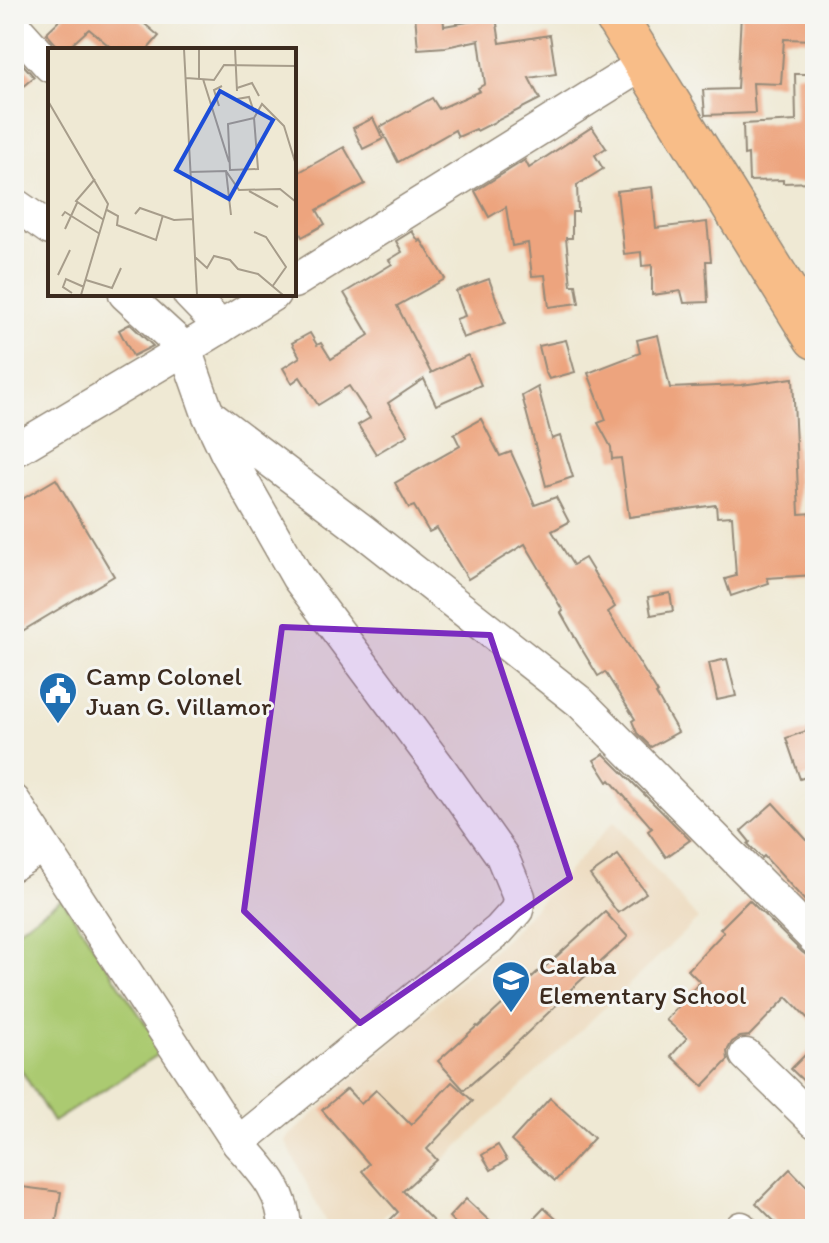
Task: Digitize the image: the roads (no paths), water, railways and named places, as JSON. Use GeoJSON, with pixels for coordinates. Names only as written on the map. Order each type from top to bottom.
{"type":"FeatureCollection","features":[{"type":"Feature","properties":{"kind":"main road"},"geometry":{"type":"LineString","coordinates":[[614,14],[815,338]]}},
{"type":"Feature","properties":{"kind":"street"},"geometry":{"type":"LineString","coordinates":[[14,26],[48,64]]}},
{"type":"Feature","properties":{"kind":"street"},"geometry":{"type":"LineString","coordinates":[[296,281],[645,63]]}},
{"type":"Feature","properties":{"kind":"street"},"geometry":{"type":"LineString","coordinates":[[14,204],[48,228]]}},
{"type":"Feature","properties":{"kind":"street"},"geometry":{"type":"LineString","coordinates":[[127,296],[185,349],[208,414],[226,452],[298,578],[502,856],[519,897],[517,910],[499,930],[238,1143]]}},
{"type":"Feature","properties":{"kind":"street"},"geometry":{"type":"LineString","coordinates":[[191,296],[221,327]]}},
{"type":"Feature","properties":{"kind":"street"},"geometry":{"type":"LineString","coordinates":[[14,451],[271,296]]}},
{"type":"Feature","properties":{"kind":"street"},"geometry":{"type":"LineString","coordinates":[[208,414],[580,702],[815,939]]}},
{"type":"Feature","properties":{"kind":"street"},"geometry":{"type":"LineString","coordinates":[[14,801],[238,1143],[271,1180],[289,1225]]}},
{"type":"Feature","properties":{"kind":"street"},"geometry":{"type":"LineString","coordinates":[[14,864],[43,846]]}},
{"type":"Feature","properties":{"kind":"street"},"geometry":{"type":"LineString","coordinates":[[746,1055],[815,1122]]}},
{"type":"Feature","properties":{"kind":"place","name":"Camp Colonel Juan G. Villamor"},"geometry":{"type":"Point","coordinates":[58,725]}},
{"type":"Feature","properties":{"kind":"place","name":"Calaba Elementary School"},"geometry":{"type":"Point","coordinates":[511,1014]}}]}
